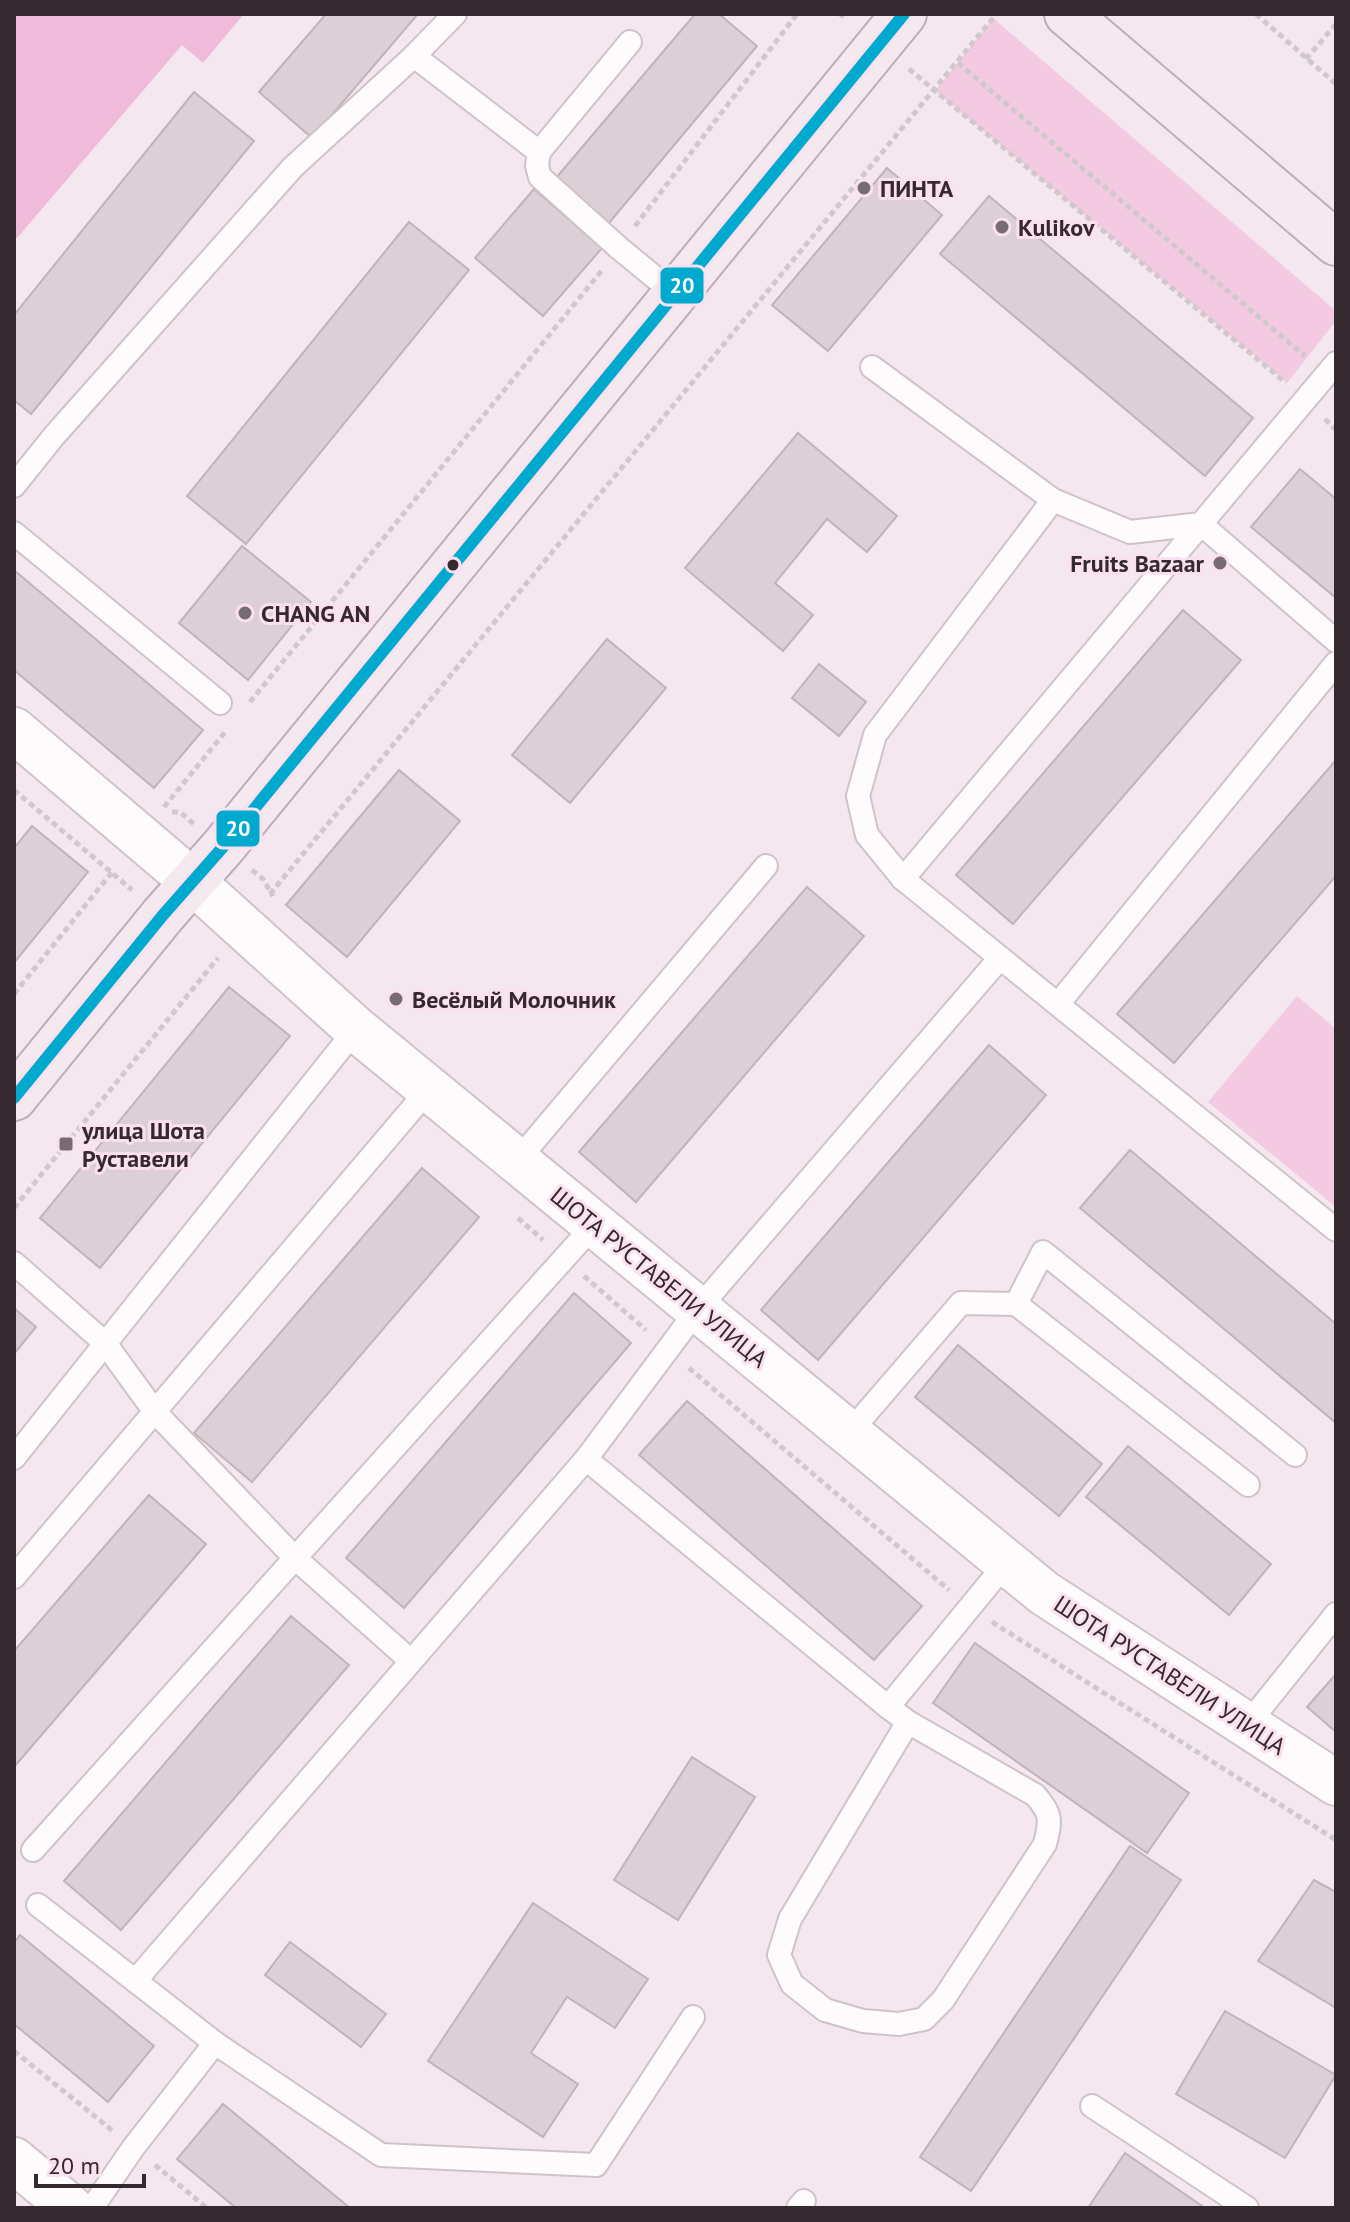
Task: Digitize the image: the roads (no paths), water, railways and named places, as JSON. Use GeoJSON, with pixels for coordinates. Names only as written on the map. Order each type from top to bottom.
{"type":"FeatureCollection","features":[{"type":"Feature","properties":{"kind":"main road"},"geometry":{"type":"LineString","coordinates":[[14,1098],[904,14]]}},
{"type":"Feature","properties":{"kind":"main road"},"geometry":{"type":"LineString","coordinates":[[1067,14],[1336,243]]}},
{"type":"Feature","properties":{"kind":"street","name":"ШОТА РУСТАВЕЛИ УЛИЦА"},"geometry":{"type":"LineString","coordinates":[[14,730],[193,882],[356,1029],[1044,1593],[1336,1783]]}},
{"type":"Feature","properties":{"kind":"street"},"geometry":{"type":"LineString","coordinates":[[14,2160],[71,2208]]}},
{"type":"Feature","properties":{"kind":"lane"},"geometry":{"type":"LineString","coordinates":[[14,486],[54,436],[293,167],[455,14]]}},
{"type":"Feature","properties":{"kind":"lane"},"geometry":{"type":"LineString","coordinates":[[630,42],[539,152],[537,166],[540,177],[675,294]]}},
{"type":"Feature","properties":{"kind":"lane"},"geometry":{"type":"LineString","coordinates":[[414,56],[539,152]]}},
{"type":"Feature","properties":{"kind":"lane"},"geometry":{"type":"LineString","coordinates":[[872,367],[1053,500],[1130,532],[1201,524],[1336,641]]}},
{"type":"Feature","properties":{"kind":"lane"},"geometry":{"type":"LineString","coordinates":[[903,879],[1331,368]]}},
{"type":"Feature","properties":{"kind":"lane"},"geometry":{"type":"LineString","coordinates":[[1053,500],[875,735],[858,796],[867,835],[903,879],[1336,1230]]}},
{"type":"Feature","properties":{"kind":"lane"},"geometry":{"type":"LineString","coordinates":[[14,533],[220,703]]}},
{"type":"Feature","properties":{"kind":"lane"},"geometry":{"type":"LineString","coordinates":[[1058,1004],[1336,663]]}},
{"type":"Feature","properties":{"kind":"lane"},"geometry":{"type":"LineString","coordinates":[[517,1161],[766,866]]}},
{"type":"Feature","properties":{"kind":"lane"},"geometry":{"type":"LineString","coordinates":[[135,1981],[586,1459],[698,1309],[1000,958]]}},
{"type":"Feature","properties":{"kind":"lane"},"geometry":{"type":"LineString","coordinates":[[14,1458],[356,1029]]}},
{"type":"Feature","properties":{"kind":"lane"},"geometry":{"type":"LineString","coordinates":[[14,1577],[429,1089]]}},
{"type":"Feature","properties":{"kind":"lane"},"geometry":{"type":"LineString","coordinates":[[33,1850],[595,1224]]}},
{"type":"Feature","properties":{"kind":"lane"},"geometry":{"type":"LineString","coordinates":[[1016,1304],[1043,1252],[1295,1455]]}},
{"type":"Feature","properties":{"kind":"lane"},"geometry":{"type":"LineString","coordinates":[[14,1263],[105,1343],[155,1412],[295,1558],[411,1661]]}},
{"type":"Feature","properties":{"kind":"lane"},"geometry":{"type":"LineString","coordinates":[[849,1433],[961,1303],[1016,1304],[1248,1485]]}},
{"type":"Feature","properties":{"kind":"lane"},"geometry":{"type":"LineString","coordinates":[[586,1459],[888,1707],[908,1722],[1035,1795],[1048,1809],[1050,1824],[1045,1844],[943,2000],[924,2019],[899,2024],[863,2021],[825,2010],[814,2002],[792,1984],[779,1955],[790,1919],[908,1722]]}},
{"type":"Feature","properties":{"kind":"lane"},"geometry":{"type":"LineString","coordinates":[[888,1707],[1007,1562]]}},
{"type":"Feature","properties":{"kind":"lane"},"geometry":{"type":"LineString","coordinates":[[1247,1725],[1336,1614]]}},
{"type":"Feature","properties":{"kind":"lane"},"geometry":{"type":"LineString","coordinates":[[38,1905],[215,2043],[381,2155],[596,2165],[693,2017]]}},
{"type":"Feature","properties":{"kind":"lane"},"geometry":{"type":"LineString","coordinates":[[92,2208],[133,2148],[215,2043]]}},
{"type":"Feature","properties":{"kind":"lane"},"geometry":{"type":"LineString","coordinates":[[1092,2106],[1247,2208]]}},
{"type":"Feature","properties":{"kind":"place","name":"ПИНТА"},"geometry":{"type":"Point","coordinates":[864,188]}},
{"type":"Feature","properties":{"kind":"place","name":"Kulikov"},"geometry":{"type":"Point","coordinates":[1002,227]}},
{"type":"Feature","properties":{"kind":"place","name":"Fruits Bazaar"},"geometry":{"type":"Point","coordinates":[1220,563]}},
{"type":"Feature","properties":{"kind":"place","name":"CHANG AN"},"geometry":{"type":"Point","coordinates":[245,613]}},
{"type":"Feature","properties":{"kind":"place","name":"Весёлый Молочник"},"geometry":{"type":"Point","coordinates":[396,999]}},
{"type":"Feature","properties":{"kind":"place","name":"улица Шота Руставели"},"geometry":{"type":"Point","coordinates":[66,1144]}}]}
